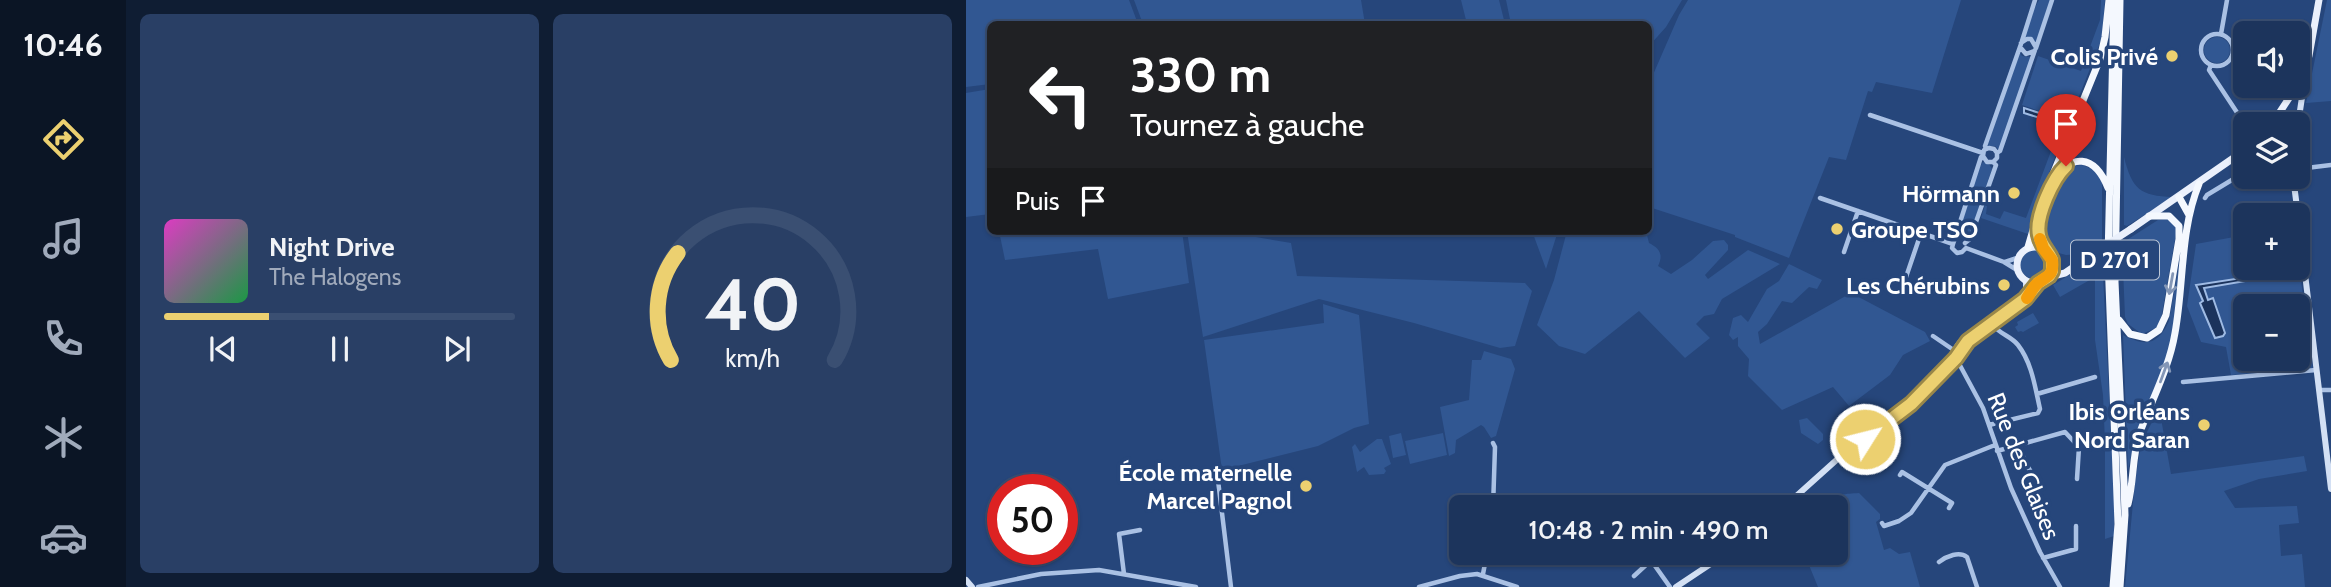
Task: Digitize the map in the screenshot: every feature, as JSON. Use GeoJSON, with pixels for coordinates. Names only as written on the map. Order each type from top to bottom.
{"type":"FeatureCollection","features":[{"type":"Feature","properties":{"kind":"highway","name":"D 2701"},"geometry":{"type":"LineString","coordinates":[[2113,587],[2118,524],[2108,270],[2117,1]]}},
{"type":"Feature","properties":{"kind":"highway","name":"D 2701"},"geometry":{"type":"LineString","coordinates":[[2117,1],[2115,236],[2125,515],[2120,587]]}},
{"type":"Feature","properties":{"kind":"highway"},"geometry":{"type":"LineString","coordinates":[[2028,247],[2040,206],[2100,58],[2117,1]]}},
{"type":"Feature","properties":{"kind":"highway"},"geometry":{"type":"LineString","coordinates":[[2043,248],[2038,229],[2040,216],[2051,187],[2066,166],[2083,161],[2096,166],[2104,177],[2109,192]]}},
{"type":"Feature","properties":{"kind":"highway"},"geometry":{"type":"LineString","coordinates":[[2125,515],[2139,436],[2166,368],[2175,334],[2189,215],[2199,184]]}},
{"type":"Feature","properties":{"kind":"highway"},"geometry":{"type":"LineString","coordinates":[[2179,197],[2189,215]]}},
{"type":"Feature","properties":{"kind":"highway"},"geometry":{"type":"LineString","coordinates":[[2117,316],[2127,332],[2141,338],[2153,335],[2159,330],[2166,315],[2179,226],[2177,221],[2169,216],[2150,216]]}},
{"type":"Feature","properties":{"kind":"main road"},"geometry":{"type":"LineString","coordinates":[[2310,46],[2319,0]]}},
{"type":"Feature","properties":{"kind":"main road"},"geometry":{"type":"LineString","coordinates":[[1797,495],[1842,455],[1911,404],[1955,356],[1962,340],[1992,323],[2025,299],[2038,283],[2049,276],[2061,275],[2070,270],[2233,159]]}},
{"type":"Feature","properties":{"kind":"main road"},"geometry":{"type":"LineString","coordinates":[[2025,299],[2026,281],[2017,270],[2017,258],[2028,247],[2043,248],[2050,255],[2053,265],[2049,276]]}},
{"type":"Feature","properties":{"kind":"main road"},"geometry":{"type":"LineString","coordinates":[[2053,265],[2061,270],[2070,270]]}},
{"type":"Feature","properties":{"kind":"main road"},"geometry":{"type":"LineString","coordinates":[[2305,280],[2331,489]]}},
{"type":"Feature","properties":{"kind":"main road"},"geometry":{"type":"LineString","coordinates":[[2026,281],[2038,283]]}},
{"type":"Feature","properties":{"kind":"main road"},"geometry":{"type":"LineString","coordinates":[[1676,587],[1709,565]]}},
{"type":"Feature","properties":{"kind":"main road"},"geometry":{"type":"LineString","coordinates":[[966,580],[972,587]]}},
{"type":"Feature","properties":{"kind":"street"},"geometry":{"type":"LineString","coordinates":[[1993,162],[1996,165],[1970,239],[1962,252],[1957,253],[1953,250],[1954,242],[2035,0]]}},
{"type":"Feature","properties":{"kind":"street"},"geometry":{"type":"LineString","coordinates":[[1984,153],[1987,162],[1993,162],[1997,158],[2052,0]]}},
{"type":"Feature","properties":{"kind":"street"},"geometry":{"type":"LineString","coordinates":[[2221,34],[2227,0]]}},
{"type":"Feature","properties":{"kind":"street"},"geometry":{"type":"LineString","coordinates":[[2221,34],[2207,37],[2202,46],[2202,56],[2237,112]]}},
{"type":"Feature","properties":{"kind":"street"},"geometry":{"type":"LineString","coordinates":[[2210,67],[2226,64],[2232,56],[2231,42],[2221,34]]}},
{"type":"Feature","properties":{"kind":"street"},"geometry":{"type":"LineString","coordinates":[[2022,43],[2031,39],[2035,49]]}},
{"type":"Feature","properties":{"kind":"street"},"geometry":{"type":"LineString","coordinates":[[2022,43],[2021,51],[2026,54],[2035,49]]}},
{"type":"Feature","properties":{"kind":"street"},"geometry":{"type":"LineString","coordinates":[[1870,116],[1984,153],[1994,149],[1997,153]]}},
{"type":"Feature","properties":{"kind":"street"},"geometry":{"type":"LineString","coordinates":[[2310,167],[2331,164]]}},
{"type":"Feature","properties":{"kind":"street"},"geometry":{"type":"LineString","coordinates":[[2205,198],[2233,180]]}},
{"type":"Feature","properties":{"kind":"street"},"geometry":{"type":"LineString","coordinates":[[1821,198],[1921,233],[1954,242],[1961,239],[1966,245],[2017,270]]}},
{"type":"Feature","properties":{"kind":"street"},"geometry":{"type":"LineString","coordinates":[[1844,252],[1858,211]]}},
{"type":"Feature","properties":{"kind":"street"},"geometry":{"type":"LineString","coordinates":[[1905,281],[1921,233]]}},
{"type":"Feature","properties":{"kind":"street"},"geometry":{"type":"LineString","coordinates":[[2004,262],[2017,258]]}},
{"type":"Feature","properties":{"kind":"street"},"geometry":{"type":"LineString","coordinates":[[1989,425],[2038,412],[2040,409],[2033,373],[2017,343],[1997,331],[1992,323]]}},
{"type":"Feature","properties":{"kind":"street"},"geometry":{"type":"LineString","coordinates":[[1933,336],[1955,356]]}},
{"type":"Feature","properties":{"kind":"street","name":"Rue des Glaises"},"geometry":{"type":"LineString","coordinates":[[1955,356],[1983,408],[2011,488],[2043,558],[2060,587]]}},
{"type":"Feature","properties":{"kind":"street"},"geometry":{"type":"LineString","coordinates":[[2183,382],[2316,370]]}},
{"type":"Feature","properties":{"kind":"street"},"geometry":{"type":"LineString","coordinates":[[2037,394],[2095,377]]}},
{"type":"Feature","properties":{"kind":"street"},"geometry":{"type":"LineString","coordinates":[[2318,390],[2331,390]]}},
{"type":"Feature","properties":{"kind":"street"},"geometry":{"type":"LineString","coordinates":[[1882,523],[1884,526],[1905,518],[1949,461],[2065,432],[2079,447],[2077,479]]}},
{"type":"Feature","properties":{"kind":"street"},"geometry":{"type":"LineString","coordinates":[[1493,443],[1493,495]]}},
{"type":"Feature","properties":{"kind":"street"},"geometry":{"type":"LineString","coordinates":[[2019,444],[2032,472]]}},
{"type":"Feature","properties":{"kind":"street"},"geometry":{"type":"LineString","coordinates":[[1217,472],[1231,587]]}},
{"type":"Feature","properties":{"kind":"street"},"geometry":{"type":"LineString","coordinates":[[1900,475],[1902,472],[1952,503],[1949,508]]}},
{"type":"Feature","properties":{"kind":"street"},"geometry":{"type":"LineString","coordinates":[[2043,558],[2076,549],[2076,526]]}},
{"type":"Feature","properties":{"kind":"street"},"geometry":{"type":"LineString","coordinates":[[1124,574],[1119,534],[1140,530]]}},
{"type":"Feature","properties":{"kind":"street"},"geometry":{"type":"LineString","coordinates":[[1939,562],[1957,554],[1964,554],[1978,587]]}},
{"type":"Feature","properties":{"kind":"street"},"geometry":{"type":"LineString","coordinates":[[1483,574],[1485,565]]}},
{"type":"Feature","properties":{"kind":"street"},"geometry":{"type":"LineString","coordinates":[[1634,576],[1647,565]]}},
{"type":"Feature","properties":{"kind":"street"},"geometry":{"type":"LineString","coordinates":[[1655,565],[1670,587]]}},
{"type":"Feature","properties":{"kind":"street"},"geometry":{"type":"LineString","coordinates":[[978,587],[1010,579],[1099,570],[1193,587]]}},
{"type":"Feature","properties":{"kind":"street"},"geometry":{"type":"LineString","coordinates":[[1419,587],[1460,576],[1483,574],[1517,587]]}},
{"type":"Feature","properties":{"kind":"shaded area"},"geometry":{"type":"Polygon","coordinates":[[[966,0],[1129,0],[1137,21],[987,21],[987,84],[966,87],[966,0]]]}},
{"type":"Feature","properties":{"kind":"shaded area"},"geometry":{"type":"Polygon","coordinates":[[[1134,0],[1361,0],[1364,21],[1142,21],[1134,0]]]}},
{"type":"Feature","properties":{"kind":"shaded area"},"geometry":{"type":"Polygon","coordinates":[[[1461,0],[1499,0],[1504,21],[1466,21],[1461,0]]]}},
{"type":"Feature","properties":{"kind":"shaded area"},"geometry":{"type":"Polygon","coordinates":[[[1506,0],[1682,0],[1666,27],[1652,43],[1652,21],[1510,21],[1506,0]]]}},
{"type":"Feature","properties":{"kind":"shaded area"},"geometry":{"type":"Polygon","coordinates":[[[1688,0],[1961,0],[1932,93],[1876,82],[1872,92],[1868,91],[1846,160],[1829,157],[1789,258],[1735,235],[1652,208],[1652,77],[1688,0]]]}},
{"type":"Feature","properties":{"kind":"shaded area"},"geometry":{"type":"Polygon","coordinates":[[[2039,0],[2051,0],[2036,44],[2032,38],[2024,38],[2039,0]]]}},
{"type":"Feature","properties":{"kind":"shaded area"},"geometry":{"type":"Polygon","coordinates":[[[2101,0],[2105,0],[2102,38],[2045,183],[2028,234],[1981,218],[1985,205],[1986,214],[2000,219],[2004,211],[2026,218],[2063,119],[2022,105],[2038,56],[2081,71],[2100,20],[2101,0]]]}},
{"type":"Feature","properties":{"kind":"shaded area"},"geometry":{"type":"Polygon","coordinates":[[[2327,0],[2331,0],[2331,101],[2306,103],[2307,98],[2310,98],[2310,83],[2327,0]]]}},
{"type":"Feature","properties":{"kind":"shaded area"},"geometry":{"type":"Polygon","coordinates":[[[2217,37],[2227,40],[2230,50],[2227,60],[2217,63],[2207,60],[2204,50],[2207,40],[2217,37]]]}},
{"type":"Feature","properties":{"kind":"shaded area"},"geometry":{"type":"Polygon","coordinates":[[[2020,53],[2022,56],[2031,57],[1999,150],[1995,146],[1987,146],[2020,53]]]}},
{"type":"Feature","properties":{"kind":"shaded area"},"geometry":{"type":"Polygon","coordinates":[[[987,90],[987,214],[966,217],[966,93],[987,90]]]}},
{"type":"Feature","properties":{"kind":"shaded area"},"geometry":{"type":"Polygon","coordinates":[[[2024,108],[2055,118],[2056,123],[2024,113],[2024,108]]]}},
{"type":"Feature","properties":{"kind":"shaded area"},"geometry":{"type":"Polygon","coordinates":[[[2124,157],[2130,177],[2139,189],[2153,195],[2173,197],[2127,226],[2124,225],[2124,157]]]}},
{"type":"Feature","properties":{"kind":"shaded area"},"geometry":{"type":"Polygon","coordinates":[[[1983,162],[1989,164],[1992,169],[1969,237],[1963,237],[1958,234],[1983,162]]]}},
{"type":"Feature","properties":{"kind":"shaded area"},"geometry":{"type":"Polygon","coordinates":[[[2082,165],[2095,170],[2102,183],[2102,242],[2079,254],[2066,255],[2047,246],[2042,238],[2042,221],[2061,175],[2072,166],[2082,165]]]}},
{"type":"Feature","properties":{"kind":"shaded area"},"geometry":{"type":"Polygon","coordinates":[[[2167,219],[2177,228],[2161,319],[2156,328],[2142,334],[2128,324],[2125,317],[2122,243],[2158,220],[2167,219]]]}},
{"type":"Feature","properties":{"kind":"shaded area"},"geometry":{"type":"Polygon","coordinates":[[[2186,223],[2174,330],[2168,354],[2135,439],[2128,470],[2123,335],[2150,342],[2165,329],[2169,321],[2186,223]]]}},
{"type":"Feature","properties":{"kind":"shaded area"},"geometry":{"type":"Polygon","coordinates":[[[1000,235],[1183,235],[1189,283],[1108,299],[1098,249],[1005,260],[1000,235]]]}},
{"type":"Feature","properties":{"kind":"shaded area"},"geometry":{"type":"Polygon","coordinates":[[[1188,235],[1256,235],[1291,243],[1297,276],[1525,283],[1532,291],[1515,346],[1500,348],[1319,299],[1203,337],[1188,235]]]}},
{"type":"Feature","properties":{"kind":"shaded area"},"geometry":{"type":"Polygon","coordinates":[[[1533,235],[1557,235],[1546,269],[1533,235]]]}},
{"type":"Feature","properties":{"kind":"shaded area"},"geometry":{"type":"Polygon","coordinates":[[[1566,235],[1647,235],[1649,243],[1660,252],[1658,266],[1671,274],[1713,241],[1724,240],[1728,250],[1705,275],[1708,279],[1748,250],[1780,264],[1722,299],[1714,314],[1704,316],[1696,324],[1710,338],[1685,358],[1639,311],[1585,354],[1559,346],[1537,325],[1554,280],[1566,235]]]}},
{"type":"Feature","properties":{"kind":"shaded area"},"geometry":{"type":"Polygon","coordinates":[[[2233,237],[2233,280],[2301,280],[2303,294],[2233,294],[2233,371],[2286,371],[2231,375],[2226,347],[2201,342],[2187,306],[2196,244],[2233,237]]]}},
{"type":"Feature","properties":{"kind":"shaded area"},"geometry":{"type":"Polygon","coordinates":[[[2035,249],[2046,253],[2050,264],[2046,275],[2035,279],[2024,275],[2020,264],[2024,253],[2035,249]]]}},
{"type":"Feature","properties":{"kind":"shaded area"},"geometry":{"type":"Polygon","coordinates":[[[2102,255],[2114,492],[2114,536],[2105,539],[2105,443],[2103,395],[2095,340],[2095,277],[2060,297],[2053,285],[2102,255]]]}},
{"type":"Feature","properties":{"kind":"shaded area"},"geometry":{"type":"Polygon","coordinates":[[[1789,264],[1822,280],[1817,289],[1809,287],[1792,303],[1782,301],[1767,324],[1758,332],[1760,344],[1851,293],[1925,332],[1930,341],[1903,355],[1890,375],[1849,406],[1833,387],[1782,410],[1748,376],[1749,359],[1738,346],[1738,337],[1733,340],[1729,335],[1733,318],[1741,315],[1748,322],[1767,289],[1779,281],[1789,264]]]}},
{"type":"Feature","properties":{"kind":"shaded area"},"geometry":{"type":"Polygon","coordinates":[[[2233,279],[2251,280],[2204,288],[2208,300],[2213,298],[2225,333],[2223,336],[2215,338],[2200,303],[2203,301],[2196,285],[2233,279]]]}},
{"type":"Feature","properties":{"kind":"shaded area"},"geometry":{"type":"Polygon","coordinates":[[[1323,304],[1359,315],[1369,424],[1354,428],[1318,446],[1222,470],[1204,340],[1324,323],[1323,304]]]}},
{"type":"Feature","properties":{"kind":"shaded area"},"geometry":{"type":"Polygon","coordinates":[[[2033,313],[2039,323],[2018,332],[2015,327],[2017,322],[2033,313]]]}},
{"type":"Feature","properties":{"kind":"shaded area"},"geometry":{"type":"Polygon","coordinates":[[[2310,347],[2313,369],[2310,369],[2310,347]]]}},
{"type":"Feature","properties":{"kind":"shaded area"},"geometry":{"type":"Polygon","coordinates":[[[1484,351],[1511,359],[1515,369],[1496,436],[1491,438],[1481,425],[1456,440],[1455,453],[1449,456],[1440,407],[1469,400],[1472,360],[1481,360],[1484,351]]]}},
{"type":"Feature","properties":{"kind":"shaded area"},"geometry":{"type":"Polygon","coordinates":[[[2160,413],[2171,474],[2304,456],[2307,471],[2259,479],[2224,491],[2235,508],[2297,506],[2299,523],[2279,525],[2281,556],[2302,554],[2305,587],[2125,587],[2141,444],[2155,416],[2160,413]]]}},
{"type":"Feature","properties":{"kind":"shaded area"},"geometry":{"type":"Polygon","coordinates":[[[1807,418],[1823,434],[1823,440],[1818,444],[1801,433],[1799,420],[1807,418]]]}},
{"type":"Feature","properties":{"kind":"shaded area"},"geometry":{"type":"Polygon","coordinates":[[[1401,433],[1406,455],[1393,458],[1389,436],[1401,433]]]}},
{"type":"Feature","properties":{"kind":"shaded area"},"geometry":{"type":"Polygon","coordinates":[[[1443,433],[1447,455],[1410,464],[1405,441],[1443,433]]]}},
{"type":"Feature","properties":{"kind":"shaded area"},"geometry":{"type":"Polygon","coordinates":[[[1377,439],[1382,439],[1391,464],[1384,468],[1384,474],[1369,475],[1364,467],[1357,472],[1352,447],[1355,444],[1360,452],[1377,439]]]}},
{"type":"Feature","properties":{"kind":"shaded area"},"geometry":{"type":"Polygon","coordinates":[[[1859,493],[1880,514],[1880,519],[1876,522],[1884,550],[1890,548],[1899,554],[1910,552],[1920,587],[1818,587],[1809,565],[1848,565],[1848,495],[1842,495],[1859,493]]]}},
{"type":"Feature","properties":{"kind":"slow traffic"},"geometry":{"type":"LineString","coordinates":[[2027,298],[2038,283],[2046,279],[2052,271],[2052,260],[2040,239]]}},
{"type":"Feature","properties":{"kind":"place","name":"Colis Privé"},"geometry":{"type":"Point","coordinates":[2172,56]}},
{"type":"Feature","properties":{"kind":"place","name":"Hörmann"},"geometry":{"type":"Point","coordinates":[2014,193]}},
{"type":"Feature","properties":{"kind":"place","name":"Groupe TSO"},"geometry":{"type":"Point","coordinates":[1837,229]}},
{"type":"Feature","properties":{"kind":"place","name":"Les Chérubins"},"geometry":{"type":"Point","coordinates":[2004,285]}},
{"type":"Feature","properties":{"kind":"place","name":"Ibis Orléans Nord Saran"},"geometry":{"type":"Point","coordinates":[2204,425]}},
{"type":"Feature","properties":{"kind":"place","name":"École maternelle Marcel Pagnol"},"geometry":{"type":"Point","coordinates":[1306,486]}},
{"type":"Feature","properties":{"kind":"route"},"geometry":{"type":"LineString","coordinates":[[1865,439],[1927,389],[1956,358],[1963,345],[2019,304],[2038,283],[2049,276],[2053,265],[2038,234],[2039,222],[2051,187],[2066,166]]}}]}
